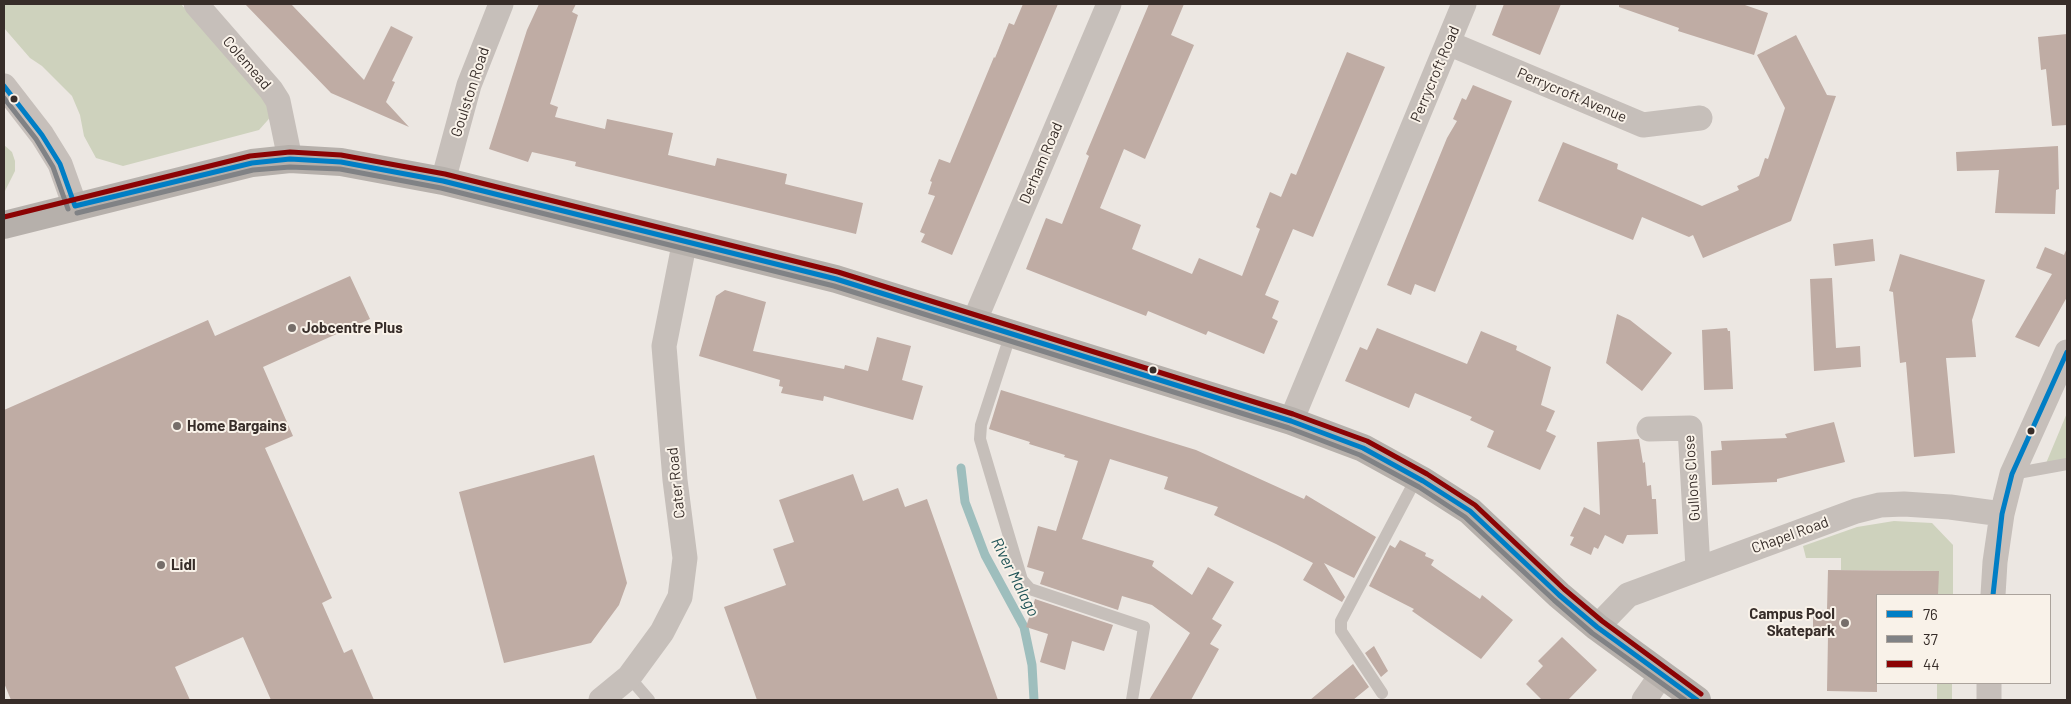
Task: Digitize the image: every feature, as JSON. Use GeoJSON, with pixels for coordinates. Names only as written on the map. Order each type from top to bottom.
{"type":"FeatureCollection","features":[{"type":"Feature","properties":{"kind":"street","name":"Colemead"},"geometry":{"type":"LineString","coordinates":[[196,4],[271,90],[278,101],[290,159]]}},
{"type":"Feature","properties":{"kind":"street","name":"Goulston Road"},"geometry":{"type":"LineString","coordinates":[[442,181],[468,85],[501,4]]}},
{"type":"Feature","properties":{"kind":"street","name":"Derham Road"},"geometry":{"type":"LineString","coordinates":[[974,322],[1108,4]]}},
{"type":"Feature","properties":{"kind":"street","name":"Perrycroft Road"},"geometry":{"type":"LineString","coordinates":[[1292,420],[1464,4]]}},
{"type":"Feature","properties":{"kind":"street","name":"Perrycroft Avenue"},"geometry":{"type":"LineString","coordinates":[[1448,43],[1643,125],[1700,118]]}},
{"type":"Feature","properties":{"kind":"street"},"geometry":{"type":"LineString","coordinates":[[4,86],[42,135],[60,164],[75,206]]}},
{"type":"Feature","properties":{"kind":"street"},"geometry":{"type":"LineString","coordinates":[[4,225],[220,170],[290,159],[341,162],[442,181],[836,279],[1292,420],[1363,448],[1417,477],[1470,511],[1559,595],[1597,627],[1697,700]]}},
{"type":"Feature","properties":{"kind":"street","name":"Cater Road"},"geometry":{"type":"LineString","coordinates":[[601,700],[629,677],[662,632],[680,597],[685,558],[674,480],[664,346],[685,240]]}},
{"type":"Feature","properties":{"kind":"street"},"geometry":{"type":"LineString","coordinates":[[1993,594],[1995,562],[2002,514],[2012,474],[2067,352]]}},
{"type":"Feature","properties":{"kind":"street","name":"Gullons Close"},"geometry":{"type":"LineString","coordinates":[[1649,429],[1690,428],[1698,568]]}},
{"type":"Feature","properties":{"kind":"street","name":"Chapel Road"},"geometry":{"type":"LineString","coordinates":[[1597,627],[1628,595],[1856,511],[1880,505],[1950,507],[2002,514]]}},
{"type":"Feature","properties":{"kind":"street"},"geometry":{"type":"LineString","coordinates":[[1644,700],[1662,674]]}},
{"type":"Feature","properties":{"kind":"street"},"geometry":{"type":"LineString","coordinates":[[1988,700],[1989,684]]}},
{"type":"Feature","properties":{"kind":"lane"},"geometry":{"type":"LineString","coordinates":[[1011,333],[981,425],[980,439],[1022,580],[1030,589],[1144,627],[1132,700]]}},
{"type":"Feature","properties":{"kind":"lane"},"geometry":{"type":"LineString","coordinates":[[2012,474],[2067,464]]}},
{"type":"Feature","properties":{"kind":"lane"},"geometry":{"type":"LineString","coordinates":[[1382,693],[1341,631],[1341,621],[1417,477]]}},
{"type":"Feature","properties":{"kind":"lane"},"geometry":{"type":"LineString","coordinates":[[629,677],[648,700]]}},
{"type":"Feature","properties":{"kind":"green space"},"geometry":{"type":"Polygon","coordinates":[[[4,4],[181,4],[275,112],[259,130],[123,166],[96,158],[84,136],[80,115],[72,96],[42,66],[30,58],[4,28],[4,4]]]}},
{"type":"Feature","properties":{"kind":"green space"},"geometry":{"type":"Polygon","coordinates":[[[4,145],[12,152],[15,161],[15,171],[4,193],[4,145]]]}},
{"type":"Feature","properties":{"kind":"green space"},"geometry":{"type":"Polygon","coordinates":[[[2067,413],[2067,461],[2044,468],[2067,413]]]}},
{"type":"Feature","properties":{"kind":"green space"},"geometry":{"type":"Polygon","coordinates":[[[1894,521],[1932,523],[1953,545],[1953,594],[1938,594],[1938,571],[1841,570],[1841,558],[1806,558],[1803,546],[1857,527],[1894,521]]]}},
{"type":"Feature","properties":{"kind":"green space"},"geometry":{"type":"Polygon","coordinates":[[[1937,684],[1952,684],[1952,700],[1937,700],[1937,684]]]}},
{"type":"Feature","properties":{"kind":"building"},"geometry":{"type":"Polygon","coordinates":[[[245,4],[291,4],[364,80],[391,26],[413,37],[392,81],[395,82],[386,102],[409,127],[331,93],[245,4]]]}},
{"type":"Feature","properties":{"kind":"building"},"geometry":{"type":"Polygon","coordinates":[[[539,4],[576,4],[572,12],[578,15],[550,104],[558,107],[555,117],[605,129],[607,119],[673,133],[668,155],[715,166],[717,158],[787,174],[785,184],[863,203],[856,234],[575,166],[576,162],[532,152],[528,162],[489,149],[527,30],[539,4]]]}},
{"type":"Feature","properties":{"kind":"building"},"geometry":{"type":"Polygon","coordinates":[[[1023,4],[1058,4],[952,255],[921,242],[925,234],[920,232],[935,196],[928,194],[932,182],[930,181],[939,159],[950,163],[1009,23],[1014,25],[1023,4]]]}},
{"type":"Feature","properties":{"kind":"building"},"geometry":{"type":"Polygon","coordinates":[[[1149,4],[1184,4],[1171,35],[1194,45],[1145,159],[1124,149],[1100,208],[1141,225],[1132,249],[1192,274],[1199,258],[1242,276],[1260,229],[1256,227],[1270,192],[1281,197],[1291,173],[1296,175],[1347,52],[1385,67],[1313,237],[1293,229],[1265,295],[1279,301],[1272,318],[1278,321],[1264,354],[1208,331],[1206,335],[1148,311],[1146,316],[1026,269],[1046,218],[1062,224],[1089,156],[1086,154],[1149,4]]]}},
{"type":"Feature","properties":{"kind":"building"},"geometry":{"type":"Polygon","coordinates":[[[1504,4],[1561,4],[1540,55],[1492,35],[1504,4]]]}},
{"type":"Feature","properties":{"kind":"building"},"geometry":{"type":"Polygon","coordinates":[[[1619,4],[1742,4],[1768,13],[1754,55],[1678,31],[1679,28],[1619,7],[1619,4]]]}},
{"type":"Feature","properties":{"kind":"building"},"geometry":{"type":"Polygon","coordinates":[[[2067,34],[2067,125],[2052,126],[2046,69],[2041,70],[2038,37],[2067,34]]]}},
{"type":"Feature","properties":{"kind":"building"},"geometry":{"type":"Polygon","coordinates":[[[1796,35],[1827,95],[1836,96],[1791,221],[1703,258],[1693,235],[1689,237],[1642,217],[1633,240],[1538,201],[1563,142],[1618,164],[1617,169],[1702,206],[1739,190],[1737,186],[1759,176],[1765,158],[1768,159],[1785,108],[1757,55],[1796,35]]]}},
{"type":"Feature","properties":{"kind":"building"},"geometry":{"type":"Polygon","coordinates":[[[1473,85],[1512,101],[1435,292],[1415,284],[1411,295],[1387,285],[1447,138],[1457,121],[1453,119],[1462,98],[1466,100],[1473,85]]]}},
{"type":"Feature","properties":{"kind":"building"},"geometry":{"type":"Polygon","coordinates":[[[2058,146],[2059,189],[2056,190],[2055,214],[1995,213],[1999,170],[1957,171],[1956,152],[2058,146]]]}},
{"type":"Feature","properties":{"kind":"building"},"geometry":{"type":"Polygon","coordinates":[[[1873,239],[1875,261],[1835,266],[1833,244],[1873,239]]]}},
{"type":"Feature","properties":{"kind":"building"},"geometry":{"type":"Polygon","coordinates":[[[2045,247],[2064,255],[2067,248],[2067,297],[2039,347],[2015,337],[2052,274],[2036,268],[2045,247]]]}},
{"type":"Feature","properties":{"kind":"building"},"geometry":{"type":"Polygon","coordinates":[[[1900,254],[1985,280],[1972,320],[1976,357],[1946,358],[1955,453],[1914,457],[1906,362],[1900,363],[1893,292],[1889,291],[1900,254]]]}},
{"type":"Feature","properties":{"kind":"building"},"geometry":{"type":"Polygon","coordinates":[[[350,276],[370,319],[263,367],[293,436],[265,448],[332,598],[322,603],[344,653],[352,649],[374,700],[271,700],[243,637],[175,667],[190,700],[11,700],[4,683],[4,410],[208,320],[215,336],[350,276]]]}},
{"type":"Feature","properties":{"kind":"building"},"geometry":{"type":"Polygon","coordinates":[[[1832,278],[1836,348],[1860,346],[1861,367],[1814,371],[1810,279],[1832,278]]]}},
{"type":"Feature","properties":{"kind":"building"},"geometry":{"type":"Polygon","coordinates":[[[725,290],[766,302],[753,351],[844,369],[845,365],[868,371],[877,337],[911,346],[902,380],[923,386],[913,420],[824,396],[823,401],[781,393],[783,387],[779,386],[780,380],[699,356],[716,296],[725,290]]]}},
{"type":"Feature","properties":{"kind":"building"},"geometry":{"type":"Polygon","coordinates":[[[1617,314],[1630,320],[1672,353],[1642,391],[1606,363],[1617,314]]]}},
{"type":"Feature","properties":{"kind":"building"},"geometry":{"type":"Polygon","coordinates":[[[1377,328],[1467,364],[1481,331],[1517,346],[1516,350],[1551,367],[1541,405],[1555,411],[1546,431],[1556,436],[1540,470],[1487,447],[1494,431],[1470,420],[1472,417],[1415,393],[1409,408],[1345,381],[1360,347],[1367,350],[1377,328]]]}},
{"type":"Feature","properties":{"kind":"building"},"geometry":{"type":"Polygon","coordinates":[[[1727,328],[1730,331],[1733,389],[1704,390],[1702,330],[1727,328]]]}},
{"type":"Feature","properties":{"kind":"building"},"geometry":{"type":"Polygon","coordinates":[[[1001,390],[1196,450],[1304,499],[1306,495],[1376,537],[1354,578],[1324,563],[1345,597],[1342,602],[1303,580],[1313,563],[1214,515],[1218,507],[1164,489],[1168,477],[1110,459],[1082,539],[1154,561],[1152,566],[1192,595],[1208,567],[1234,582],[1212,619],[1222,625],[1210,644],[1219,649],[1191,700],[1149,700],[1190,633],[1152,605],[1122,596],[1118,610],[1040,584],[1044,572],[1027,567],[1038,526],[1056,531],[1078,461],[1029,444],[1030,442],[989,429],[1001,390]]]}},
{"type":"Feature","properties":{"kind":"building"},"geometry":{"type":"Polygon","coordinates":[[[1834,422],[1845,462],[1777,479],[1777,482],[1712,485],[1711,451],[1722,450],[1721,441],[1787,438],[1785,434],[1834,422]]]}},
{"type":"Feature","properties":{"kind":"building"},"geometry":{"type":"Polygon","coordinates":[[[1639,439],[1643,463],[1645,462],[1647,486],[1651,485],[1652,499],[1656,499],[1658,534],[1627,535],[1623,544],[1605,535],[1598,549],[1594,547],[1591,555],[1570,545],[1574,537],[1570,536],[1584,507],[1600,515],[1597,442],[1639,439]]]}},
{"type":"Feature","properties":{"kind":"building"},"geometry":{"type":"Polygon","coordinates":[[[594,455],[627,583],[619,605],[591,643],[504,663],[459,492],[594,455]]]}},
{"type":"Feature","properties":{"kind":"building"},"geometry":{"type":"Polygon","coordinates":[[[853,474],[863,501],[898,488],[905,507],[927,499],[998,700],[757,700],[724,607],[786,585],[773,549],[794,542],[779,500],[853,474]]]}},
{"type":"Feature","properties":{"kind":"building"},"geometry":{"type":"Polygon","coordinates":[[[1400,540],[1426,553],[1425,556],[1434,560],[1431,565],[1480,599],[1482,595],[1513,620],[1481,659],[1412,611],[1414,609],[1369,586],[1390,545],[1395,548],[1400,540]]]}},
{"type":"Feature","properties":{"kind":"building","name":"Campus Pool Skatepark"},"geometry":{"type":"Polygon","coordinates":[[[1828,570],[1939,571],[1938,594],[1876,594],[1877,692],[1827,691],[1828,636],[1813,636],[1813,610],[1827,610],[1828,570]]]}},
{"type":"Feature","properties":{"kind":"building"},"geometry":{"type":"Polygon","coordinates":[[[1035,599],[1113,625],[1104,651],[1072,641],[1065,670],[1040,662],[1048,634],[1026,627],[1035,599]]]}},
{"type":"Feature","properties":{"kind":"building"},"geometry":{"type":"Polygon","coordinates":[[[1562,637],[1597,670],[1568,700],[1542,700],[1526,684],[1543,666],[1538,661],[1562,637]]]}},
{"type":"Feature","properties":{"kind":"building"},"geometry":{"type":"Polygon","coordinates":[[[1374,646],[1388,671],[1381,677],[1365,653],[1374,646]]]}},
{"type":"Feature","properties":{"kind":"building"},"geometry":{"type":"Polygon","coordinates":[[[1353,664],[1369,687],[1353,700],[1310,700],[1353,664]]]}},
{"type":"Feature","properties":{"kind":"waterway","name":"River Malago"},"geometry":{"type":"LineString","coordinates":[[961,468],[965,502],[985,555],[1024,627],[1032,665],[1034,700]]}},
{"type":"Feature","properties":{"kind":"transit line","name":"76"},"geometry":{"type":"LineString","coordinates":[[4,86],[42,135],[60,164],[75,206]]}},
{"type":"Feature","properties":{"kind":"transit line","name":"37"},"geometry":{"type":"LineString","coordinates":[[4,98],[36,139],[53,167],[68,209]]}},
{"type":"Feature","properties":{"kind":"transit line","name":"44"},"geometry":{"type":"LineString","coordinates":[[4,217],[250,156],[290,152],[341,155],[445,174],[838,272],[1293,414],[1367,441],[1427,474],[1475,505],[1564,589],[1602,621],[1701,694]]}},
{"type":"Feature","properties":{"kind":"transit line","name":"76"},"geometry":{"type":"LineString","coordinates":[[75,206],[252,163],[290,159],[341,162],[443,181],[836,279],[1291,421],[1363,448],[1423,481],[1470,511],[1559,595],[1597,627],[1697,700]]}},
{"type":"Feature","properties":{"kind":"transit line","name":"37"},"geometry":{"type":"LineString","coordinates":[[77,213],[253,170],[290,167],[340,169],[441,188],[834,286],[1289,428],[1360,455],[1419,487],[1465,517],[1592,633],[1685,700]]}},
{"type":"Feature","properties":{"kind":"transit line"},"geometry":{"type":"LineString","coordinates":[[1993,594],[2002,514],[2012,474],[2067,352]]}},
{"type":"Feature","properties":{"kind":"place","name":"Jobcentre Plus"},"geometry":{"type":"Point","coordinates":[292,328]}},
{"type":"Feature","properties":{"kind":"place","name":"Home Bargains"},"geometry":{"type":"Point","coordinates":[177,426]}},
{"type":"Feature","properties":{"kind":"place","name":"Lidl"},"geometry":{"type":"Point","coordinates":[161,565]}},
{"type":"Feature","properties":{"kind":"place","name":"Campus Pool Skatepark"},"geometry":{"type":"Point","coordinates":[1845,623]}}]}
